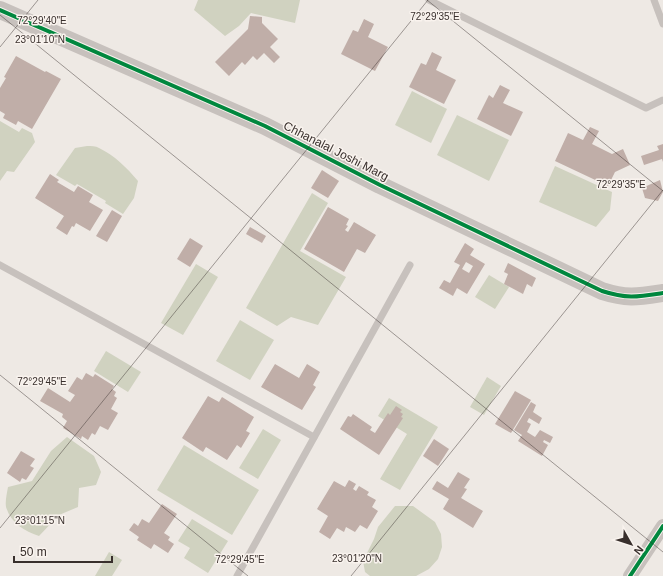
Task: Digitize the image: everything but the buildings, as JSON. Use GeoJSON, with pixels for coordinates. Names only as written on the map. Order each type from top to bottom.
{"type":"FeatureCollection","features":[{"type":"Feature","properties":{"kind":"street","name":"Chhanalal Joshi Marg"},"geometry":{"type":"LineString","coordinates":[[0,10],[265,126],[388,188],[602,291],[633,298],[663,293]]}},
{"type":"Feature","properties":{"kind":"street"},"geometry":{"type":"LineString","coordinates":[[630,576],[663,526]]}},
{"type":"Feature","properties":{"kind":"lane"},"geometry":{"type":"LineString","coordinates":[[429,0],[646,108],[663,100]]}},
{"type":"Feature","properties":{"kind":"lane"},"geometry":{"type":"LineString","coordinates":[[654,0],[663,24]]}},
{"type":"Feature","properties":{"kind":"lane"},"geometry":{"type":"LineString","coordinates":[[0,265],[314,437]]}},
{"type":"Feature","properties":{"kind":"lane"},"geometry":{"type":"LineString","coordinates":[[237,576],[410,265]]}},
{"type":"Feature","properties":{"kind":"green space"},"geometry":{"type":"Polygon","coordinates":[[[198,0],[300,0],[295,23],[251,13],[239,26],[225,36],[194,10],[198,0]]]}},
{"type":"Feature","properties":{"kind":"green space"},"geometry":{"type":"Polygon","coordinates":[[[412,91],[447,109],[431,143],[395,125],[412,91]]]}},
{"type":"Feature","properties":{"kind":"green space"},"geometry":{"type":"Polygon","coordinates":[[[457,115],[509,140],[489,181],[437,155],[457,115]]]}},
{"type":"Feature","properties":{"kind":"green space"},"geometry":{"type":"Polygon","coordinates":[[[0,121],[19,132],[22,128],[32,133],[35,142],[14,172],[7,171],[0,181],[0,121]]]}},
{"type":"Feature","properties":{"kind":"green space"},"geometry":{"type":"Polygon","coordinates":[[[87,146],[96,147],[110,154],[138,181],[134,198],[123,214],[105,203],[106,201],[77,184],[75,186],[56,175],[75,148],[87,146]]]}},
{"type":"Feature","properties":{"kind":"green space"},"geometry":{"type":"Polygon","coordinates":[[[555,166],[612,192],[610,210],[596,227],[539,202],[555,166]]]}},
{"type":"Feature","properties":{"kind":"green space"},"geometry":{"type":"Polygon","coordinates":[[[312,193],[328,203],[300,251],[346,277],[318,325],[291,317],[277,326],[246,308],[312,193]]]}},
{"type":"Feature","properties":{"kind":"green space"},"geometry":{"type":"Polygon","coordinates":[[[196,264],[218,277],[183,335],[161,323],[196,264]]]}},
{"type":"Feature","properties":{"kind":"green space"},"geometry":{"type":"Polygon","coordinates":[[[489,275],[509,287],[495,309],[475,297],[489,275]]]}},
{"type":"Feature","properties":{"kind":"green space"},"geometry":{"type":"Polygon","coordinates":[[[240,320],[274,340],[250,380],[216,361],[240,320]]]}},
{"type":"Feature","properties":{"kind":"green space"},"geometry":{"type":"Polygon","coordinates":[[[106,351],[141,372],[128,392],[94,371],[106,351]]]}},
{"type":"Feature","properties":{"kind":"green space"},"geometry":{"type":"Polygon","coordinates":[[[487,377],[501,386],[484,415],[470,407],[487,377]]]}},
{"type":"Feature","properties":{"kind":"green space"},"geometry":{"type":"Polygon","coordinates":[[[389,398],[438,427],[400,490],[380,479],[407,434],[378,416],[389,398]]]}},
{"type":"Feature","properties":{"kind":"green space"},"geometry":{"type":"Polygon","coordinates":[[[263,429],[281,440],[258,479],[239,468],[263,429]]]}},
{"type":"Feature","properties":{"kind":"green space"},"geometry":{"type":"Polygon","coordinates":[[[67,437],[94,456],[101,472],[96,485],[79,488],[78,507],[59,515],[39,536],[23,529],[11,518],[6,507],[8,487],[32,481],[51,451],[67,437]]]}},
{"type":"Feature","properties":{"kind":"green space"},"geometry":{"type":"Polygon","coordinates":[[[184,445],[259,490],[232,535],[157,490],[184,445]]]}},
{"type":"Feature","properties":{"kind":"green space"},"geometry":{"type":"Polygon","coordinates":[[[395,506],[413,506],[435,522],[441,534],[442,547],[438,559],[429,569],[416,576],[370,576],[365,572],[363,561],[378,527],[395,506]]]}},
{"type":"Feature","properties":{"kind":"green space"},"geometry":{"type":"Polygon","coordinates":[[[192,519],[228,541],[208,573],[184,558],[190,548],[178,541],[192,519]]]}},
{"type":"Feature","properties":{"kind":"green space"},"geometry":{"type":"Polygon","coordinates":[[[109,552],[122,560],[112,576],[95,576],[109,552]]]}},
{"type":"Feature","properties":{"kind":"cycle path"},"geometry":{"type":"LineString","coordinates":[[0,10],[265,126],[380,185],[602,291],[625,296],[646,296],[663,293]]}},
{"type":"Feature","properties":{"kind":"cycle path"},"geometry":{"type":"LineString","coordinates":[[630,576],[663,526]]}}]}
